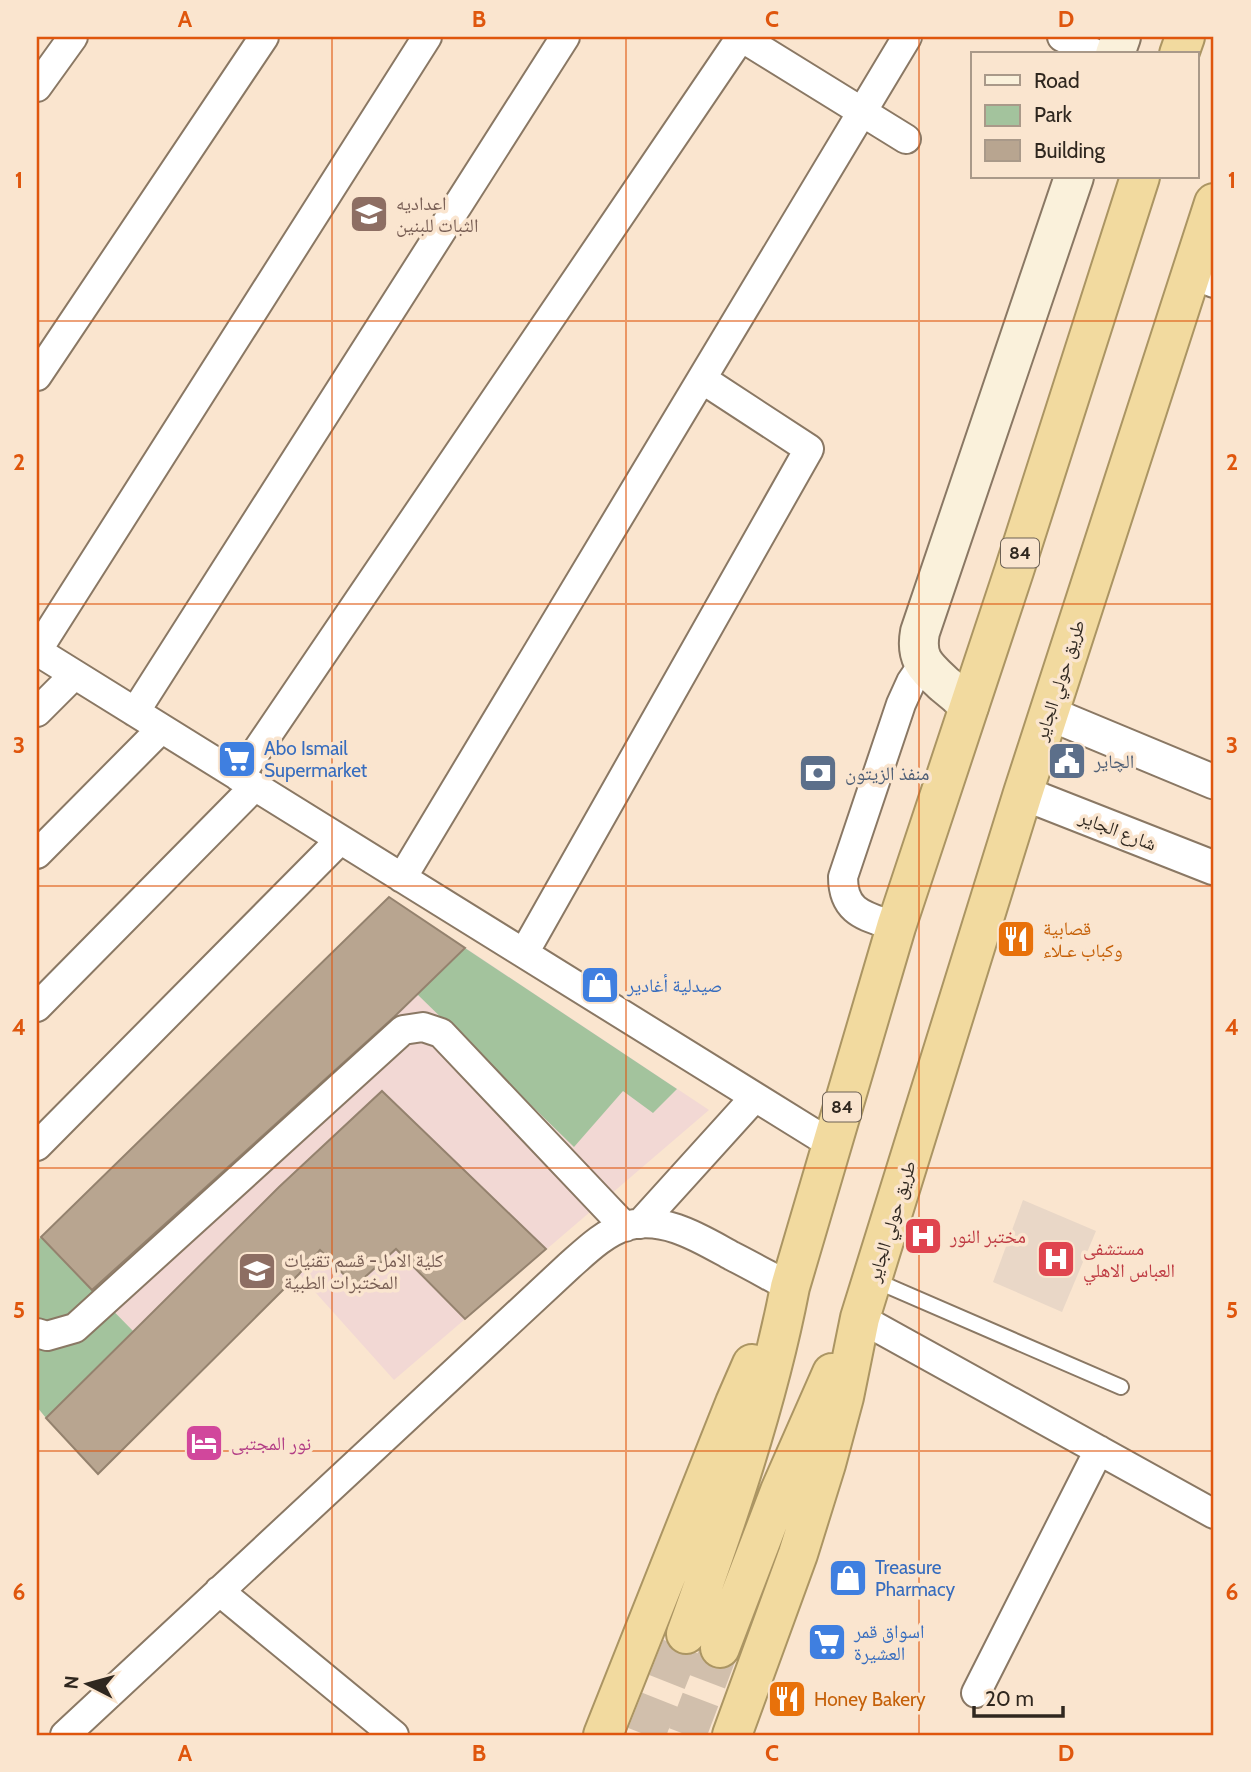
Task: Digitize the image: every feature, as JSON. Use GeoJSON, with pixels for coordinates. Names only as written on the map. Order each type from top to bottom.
{"type":"FeatureCollection","features":[{"type":"Feature","properties":{"kind":"highway","name":"84"},"geometry":{"type":"LineString","coordinates":[[686,1634],[746,1456],[779,1341],[790,1287],[896,927],[1140,178]]}},
{"type":"Feature","properties":{"kind":"highway","name":"طريق حولي الجاير"},"geometry":{"type":"LineString","coordinates":[[860,1318],[1048,713],[1203,279],[1214,203]]}},
{"type":"Feature","properties":{"kind":"highway"},"geometry":{"type":"LineString","coordinates":[[603,1735],[735,1402],[790,1287]]}},
{"type":"Feature","properties":{"kind":"highway"},"geometry":{"type":"LineString","coordinates":[[720,1648],[799,1446],[860,1318]]}},
{"type":"Feature","properties":{"kind":"highway"},"geometry":{"type":"LineString","coordinates":[[732,1735],[798,1553],[826,1464],[844,1397],[860,1318]]}},
{"type":"Feature","properties":{"kind":"main road"},"geometry":{"type":"LineString","coordinates":[[969,706],[930,672],[924,663],[919,653],[920,632],[1074,178]]}},
{"type":"Feature","properties":{"kind":"street"},"geometry":{"type":"LineString","coordinates":[[37,87],[73,37]]}},
{"type":"Feature","properties":{"kind":"street"},"geometry":{"type":"LineString","coordinates":[[37,376],[264,37]]}},
{"type":"Feature","properties":{"kind":"street"},"geometry":{"type":"LineString","coordinates":[[427,37],[37,651],[831,1144]]}},
{"type":"Feature","properties":{"kind":"street"},"geometry":{"type":"LineString","coordinates":[[135,712],[565,37]]}},
{"type":"Feature","properties":{"kind":"street"},"geometry":{"type":"LineString","coordinates":[[37,1007],[247,782],[741,37],[906,139]]}},
{"type":"Feature","properties":{"kind":"street"},"geometry":{"type":"LineString","coordinates":[[402,878],[907,37]]}},
{"type":"Feature","properties":{"kind":"street"},"geometry":{"type":"LineString","coordinates":[[1062,37],[1092,52]]}},
{"type":"Feature","properties":{"kind":"street"},"geometry":{"type":"LineString","coordinates":[[523,953],[809,449],[702,379]]}},
{"type":"Feature","properties":{"kind":"street"},"geometry":{"type":"LineString","coordinates":[[896,927],[865,916],[852,907],[843,891],[843,877],[901,704],[924,663]]}},
{"type":"Feature","properties":{"kind":"street"},"geometry":{"type":"LineString","coordinates":[[37,712],[74,675]]}},
{"type":"Feature","properties":{"kind":"street"},"geometry":{"type":"LineString","coordinates":[[1048,713],[1214,782]]}},
{"type":"Feature","properties":{"kind":"street"},"geometry":{"type":"LineString","coordinates":[[37,854],[161,729]]}},
{"type":"Feature","properties":{"kind":"street","name":"شارع الجاير"},"geometry":{"type":"LineString","coordinates":[[1023,793],[1214,868]]}},
{"type":"Feature","properties":{"kind":"street"},"geometry":{"type":"LineString","coordinates":[[37,1146],[340,840]]}},
{"type":"Feature","properties":{"kind":"street"},"geometry":{"type":"LineString","coordinates":[[37,1333],[47,1336],[75,1328],[403,1030],[413,1028],[423,1027],[441,1033],[633,1225]]}},
{"type":"Feature","properties":{"kind":"street"},"geometry":{"type":"LineString","coordinates":[[633,1225],[755,1097]]}},
{"type":"Feature","properties":{"kind":"street"},"geometry":{"type":"LineString","coordinates":[[65,1735],[569,1266],[608,1234],[633,1225],[669,1227],[682,1231],[790,1287]]}},
{"type":"Feature","properties":{"kind":"street"},"geometry":{"type":"LineString","coordinates":[[860,1318],[1214,1514]]}},
{"type":"Feature","properties":{"kind":"street"},"geometry":{"type":"LineString","coordinates":[[976,1693],[1099,1451]]}},
{"type":"Feature","properties":{"kind":"street"},"geometry":{"type":"LineString","coordinates":[[219,1591],[394,1735]]}},
{"type":"Feature","properties":{"kind":"lane"},"geometry":{"type":"LineString","coordinates":[[873,1279],[1121,1387]]}},
{"type":"Feature","properties":{"kind":"shaded area"},"geometry":{"type":"Polygon","coordinates":[[[389,897],[709,1110],[394,1380],[299,1274],[98,1474],[37,1407],[37,1241],[389,897]]]}},
{"type":"Feature","properties":{"kind":"shaded area"},"geometry":{"type":"Polygon","coordinates":[[[1023,1200],[1096,1231],[1062,1312],[993,1282],[1023,1200]]]}},
{"type":"Feature","properties":{"kind":"green space"},"geometry":{"type":"Polygon","coordinates":[[[465,948],[677,1089],[653,1113],[623,1091],[574,1147],[417,994],[465,948]]]}},
{"type":"Feature","properties":{"kind":"green space"},"geometry":{"type":"Polygon","coordinates":[[[41,1237],[134,1332],[46,1418],[37,1407],[37,1241],[41,1237]]]}},
{"type":"Feature","properties":{"kind":"building"},"geometry":{"type":"Polygon","coordinates":[[[389,897],[465,948],[394,1017],[92,1290],[41,1237],[389,897]]]}},
{"type":"Feature","properties":{"kind":"building"},"geometry":{"type":"Polygon","coordinates":[[[382,1091],[546,1249],[465,1319],[396,1249],[355,1286],[320,1250],[98,1474],[46,1418],[279,1187],[382,1091]]]}},
{"type":"Feature","properties":{"kind":"tunnel"},"geometry":{"type":"LineString","coordinates":[[646,1735],[686,1634]]}},
{"type":"Feature","properties":{"kind":"tunnel"},"geometry":{"type":"LineString","coordinates":[[687,1735],[720,1648]]}},
{"type":"Feature","properties":{"kind":"place","name":"اعداديه الثبات للبنين"},"geometry":{"type":"Point","coordinates":[369,214]}},
{"type":"Feature","properties":{"kind":"place","name":"Abo Ismail Supermarket"},"geometry":{"type":"Point","coordinates":[237,759]}},
{"type":"Feature","properties":{"kind":"place","name":"الچاير"},"geometry":{"type":"Point","coordinates":[1067,761]}},
{"type":"Feature","properties":{"kind":"place","name":"منفذ الزيتون"},"geometry":{"type":"Point","coordinates":[818,773]}},
{"type":"Feature","properties":{"kind":"place","name":"قصابية وكباب عـلاء"},"geometry":{"type":"Point","coordinates":[1016,939]}},
{"type":"Feature","properties":{"kind":"place","name":"صيدلية أغادير"},"geometry":{"type":"Point","coordinates":[600,985]}},
{"type":"Feature","properties":{"kind":"place","name":"مختبر النور"},"geometry":{"type":"Point","coordinates":[923,1236]}},
{"type":"Feature","properties":{"kind":"place","name":"مستشفى العباس الاهلي"},"geometry":{"type":"Point","coordinates":[1056,1259]}},
{"type":"Feature","properties":{"kind":"place","name":"كلية الامل- قسم تقنيات المختبرات الطبية"},"geometry":{"type":"Point","coordinates":[257,1271]}},
{"type":"Feature","properties":{"kind":"place","name":"نور المجتبى"},"geometry":{"type":"Point","coordinates":[204,1443]}},
{"type":"Feature","properties":{"kind":"place","name":"Treasure Pharmacy"},"geometry":{"type":"Point","coordinates":[848,1578]}},
{"type":"Feature","properties":{"kind":"place","name":"اسواق قمر العشيرة"},"geometry":{"type":"Point","coordinates":[827,1642]}},
{"type":"Feature","properties":{"kind":"place","name":"Honey Bakery"},"geometry":{"type":"Point","coordinates":[787,1699]}}]}
